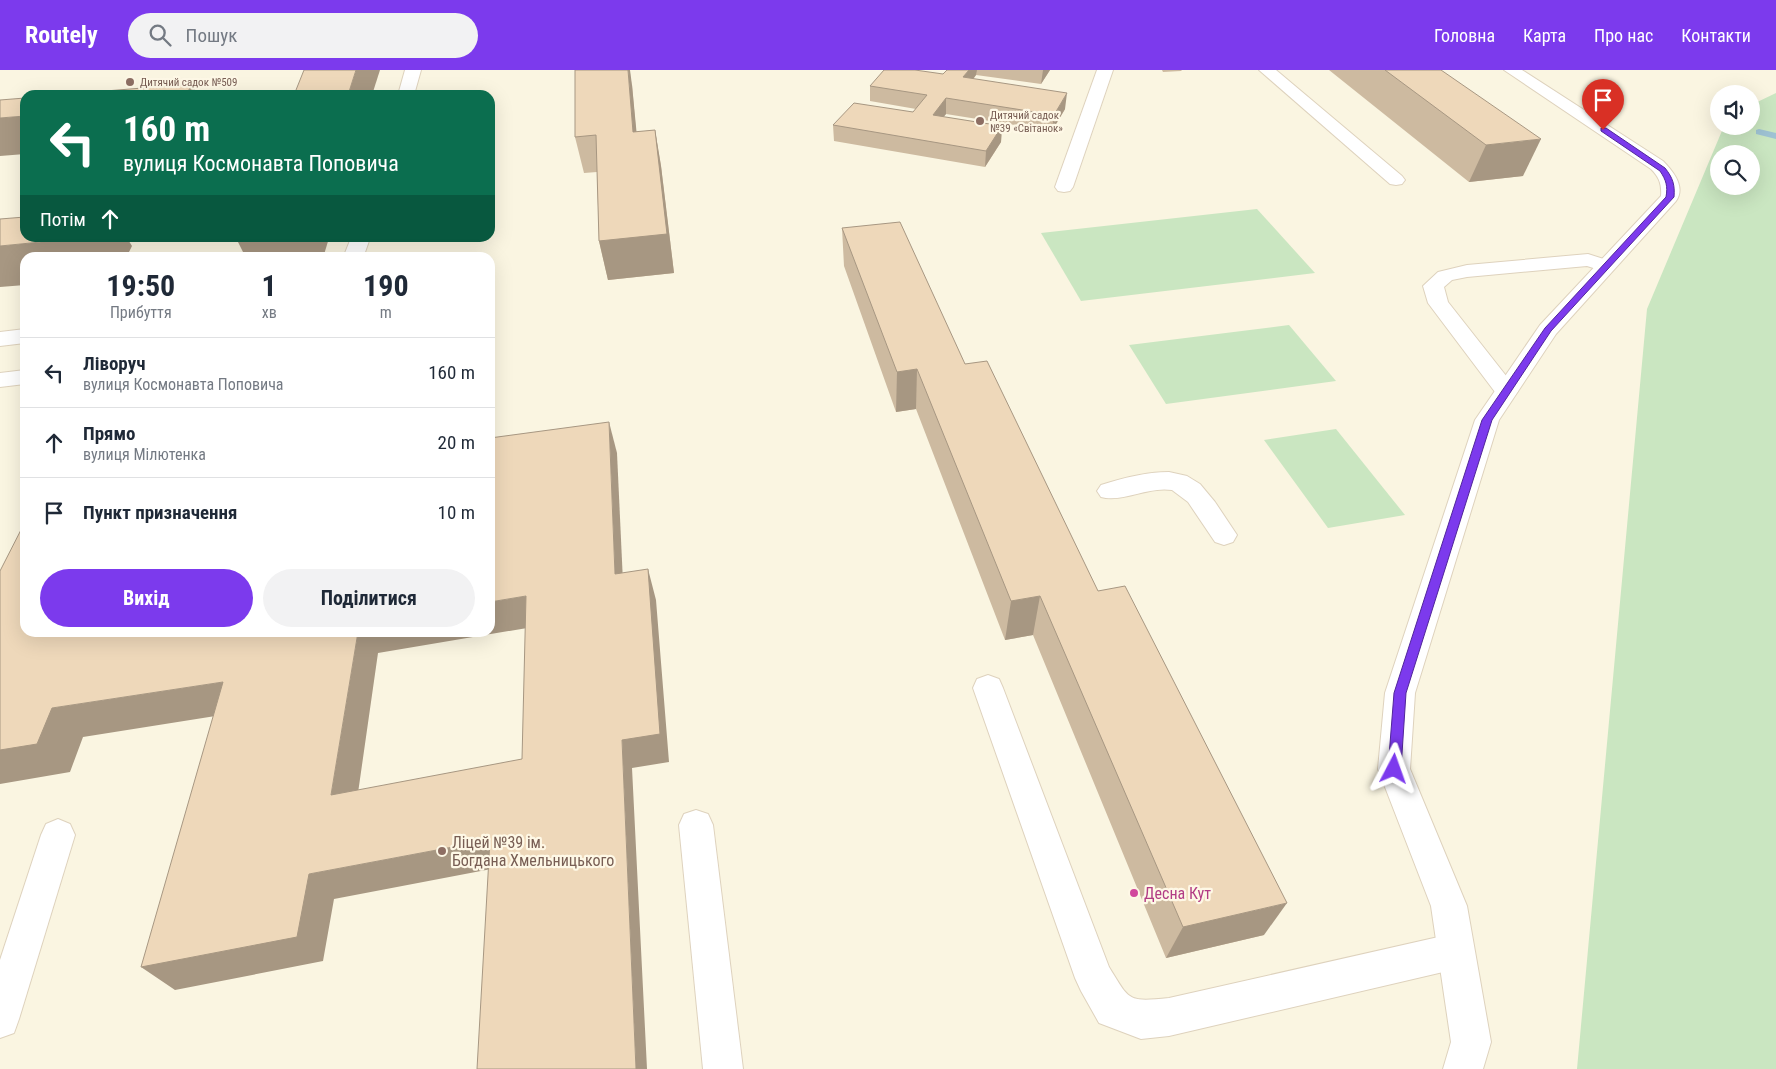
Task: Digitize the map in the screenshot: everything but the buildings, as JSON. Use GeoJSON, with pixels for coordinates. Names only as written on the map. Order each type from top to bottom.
{"type":"FeatureCollection","features":[{"type":"Feature","properties":{"kind":"street"},"geometry":{"type":"LineString","coordinates":[[408,90],[418,70]]}},
{"type":"Feature","properties":{"kind":"street"},"geometry":{"type":"LineString","coordinates":[[1064,187],[1105,70]]}},
{"type":"Feature","properties":{"kind":"street"},"geometry":{"type":"LineString","coordinates":[[1267,70],[1396,180]]}},
{"type":"Feature","properties":{"kind":"street"},"geometry":{"type":"LineString","coordinates":[[1463,1069],[1471,1042],[1449,906],[1394,769],[1400,693],[1487,420],[1548,330],[1670,197],[1671,187],[1668,177],[1663,170],[1512,70]]}},
{"type":"Feature","properties":{"kind":"street"},"geometry":{"type":"LineString","coordinates":[[1506,391],[1438,303],[1433,286],[1445,276],[1467,271],[1588,260],[1606,266]]}},
{"type":"Feature","properties":{"kind":"street"},"geometry":{"type":"LineString","coordinates":[[0,339],[20,337]]}},
{"type":"Feature","properties":{"kind":"street"},"geometry":{"type":"LineString","coordinates":[[0,380],[20,378]]}},
{"type":"Feature","properties":{"kind":"street"},"geometry":{"type":"LineString","coordinates":[[1110,491],[1152,481],[1168,480],[1184,484],[1196,496],[1224,535]]}},
{"type":"Feature","properties":{"kind":"street"},"geometry":{"type":"LineString","coordinates":[[988,688],[1094,978],[1112,1009],[1141,1020],[1169,1017],[1456,951]]}},
{"type":"Feature","properties":{"kind":"street"},"geometry":{"type":"LineString","coordinates":[[696,826],[723,1069]]}},
{"type":"Feature","properties":{"kind":"street"},"geometry":{"type":"LineString","coordinates":[[0,1019],[58,835]]}},
{"type":"Feature","properties":{"kind":"green space"},"geometry":{"type":"Polygon","coordinates":[[[1776,93],[1776,1069],[1577,1069],[1647,309],[1710,159],[1710,195],[1760,195],[1760,145],[1716,145],[1720,135],[1760,135],[1760,101],[1776,93]]]}},
{"type":"Feature","properties":{"kind":"green space"},"geometry":{"type":"Polygon","coordinates":[[[1257,209],[1315,273],[1081,301],[1041,233],[1257,209]]]}},
{"type":"Feature","properties":{"kind":"green space"},"geometry":{"type":"Polygon","coordinates":[[[1289,325],[1336,381],[1166,404],[1129,345],[1289,325]]]}},
{"type":"Feature","properties":{"kind":"green space"},"geometry":{"type":"Polygon","coordinates":[[[1336,429],[1405,515],[1328,528],[1264,440],[1336,429]]]}},
{"type":"Feature","properties":{"kind":"waterway"},"geometry":{"type":"LineString","coordinates":[[1760,132],[1776,136]]}},
{"type":"Feature","properties":{"kind":"place","name":"Дитячий садок №509"},"geometry":{"type":"Point","coordinates":[130,82]}},
{"type":"Feature","properties":{"kind":"place","name":"Дитячий садок №39 «Світанок»"},"geometry":{"type":"Point","coordinates":[980,121]}},
{"type":"Feature","properties":{"kind":"place","name":"Ліцей №39 ім. Богдана Хмельницького"},"geometry":{"type":"Point","coordinates":[442,851]}},
{"type":"Feature","properties":{"kind":"place","name":"Десна Кут"},"geometry":{"type":"Point","coordinates":[1134,893]}},
{"type":"Feature","properties":{"kind":"route"},"geometry":{"type":"LineString","coordinates":[[1394,769],[1400,693],[1487,420],[1548,330],[1670,197],[1671,187],[1668,177],[1663,170],[1603,130]]}}]}
